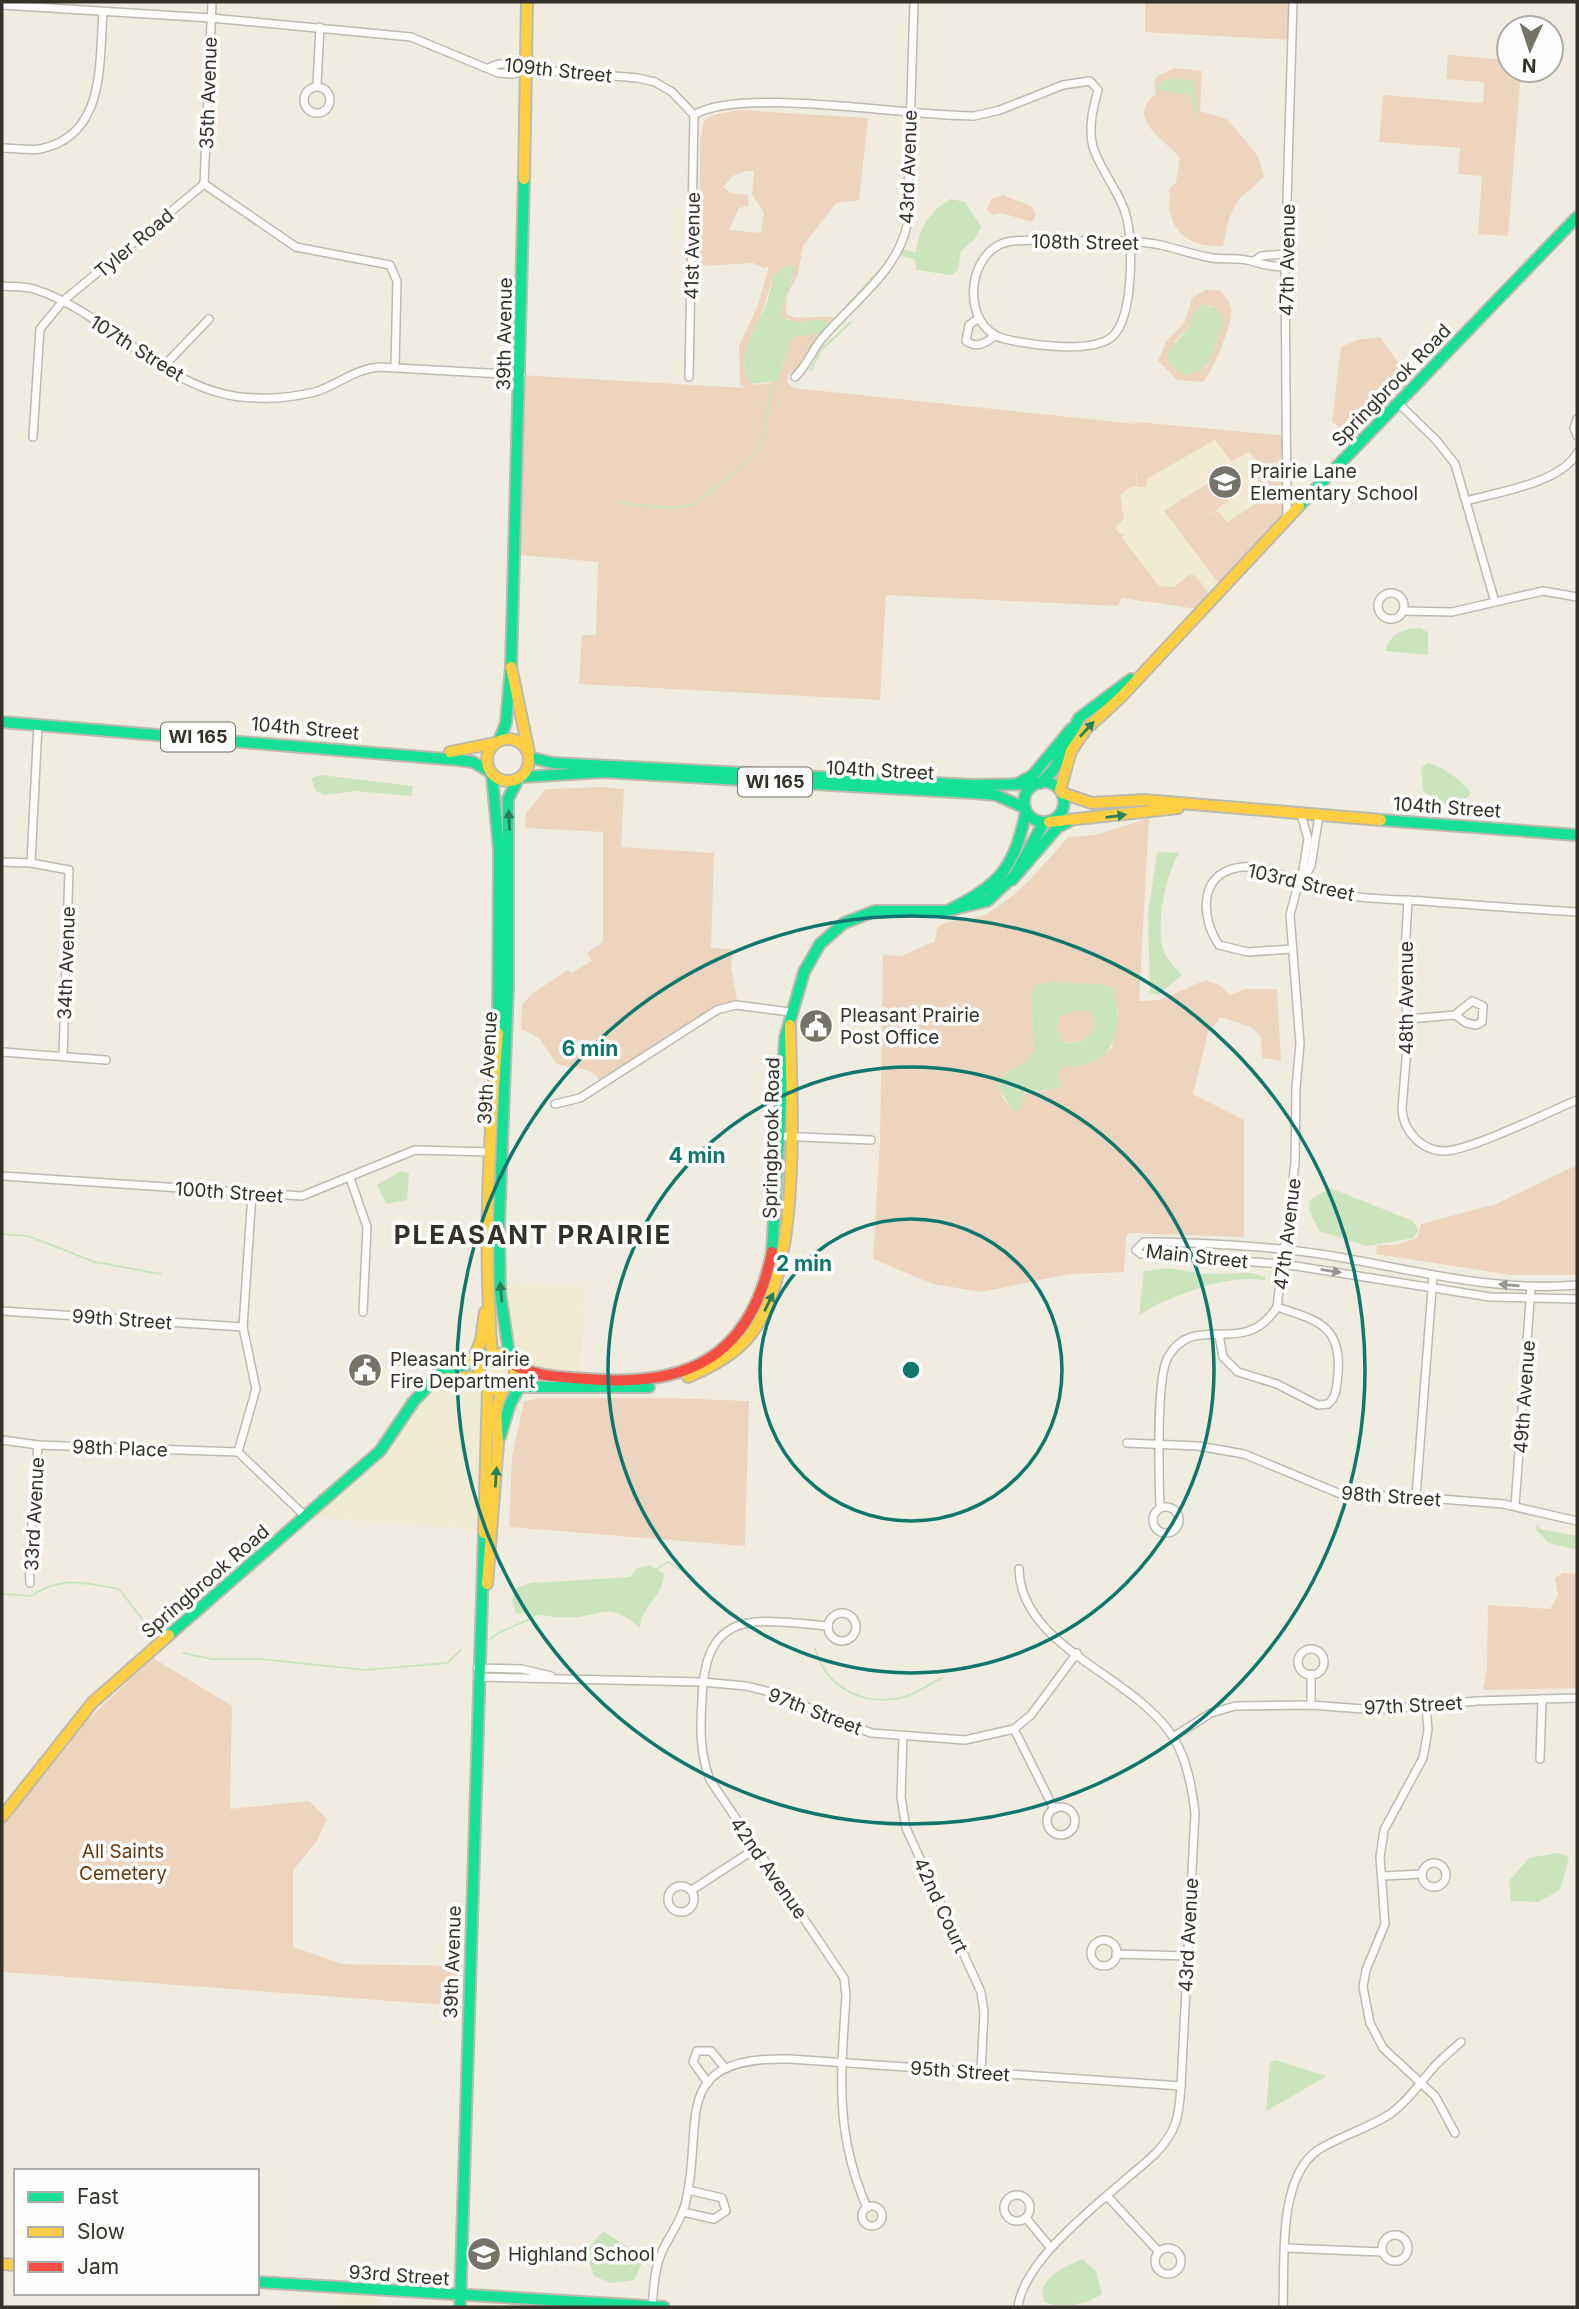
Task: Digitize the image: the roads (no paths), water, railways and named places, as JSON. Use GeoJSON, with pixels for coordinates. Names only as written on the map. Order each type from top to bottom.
{"type":"FeatureCollection","features":[{"type":"Feature","properties":{"kind":"main road","name":"39th Avenue"},"geometry":{"type":"LineString","coordinates":[[527,2],[521,375],[511,667],[529,755]]}},
{"type":"Feature","properties":{"kind":"main road","name":"Springbrook Road"},"geometry":{"type":"LineString","coordinates":[[1061,792],[1063,773],[1078,740],[1577,217]]}},
{"type":"Feature","properties":{"kind":"main road","name":"39th Avenue"},"geometry":{"type":"LineString","coordinates":[[497,742],[509,720],[506,683],[511,667]]}},
{"type":"Feature","properties":{"kind":"main road","name":"Springbrook Road"},"geometry":{"type":"LineString","coordinates":[[1038,784],[1054,769],[1071,729],[1093,706],[1145,669]]}},
{"type":"Feature","properties":{"kind":"main road","name":"104th Street"},"geometry":{"type":"LineString","coordinates":[[2,722],[436,759],[461,757],[474,761],[491,773]]}},
{"type":"Feature","properties":{"kind":"main road"},"geometry":{"type":"LineString","coordinates":[[1017,784],[1033,775],[1071,729]]}},
{"type":"Feature","properties":{"kind":"main road","name":"104th Street"},"geometry":{"type":"LineString","coordinates":[[395,754],[454,752],[497,742]]}},
{"type":"Feature","properties":{"kind":"main road","name":"WI 165"},"geometry":{"type":"LineString","coordinates":[[497,742],[520,742],[529,755]]}},
{"type":"Feature","properties":{"kind":"main road"},"geometry":{"type":"LineString","coordinates":[[491,773],[488,753],[497,742]]}},
{"type":"Feature","properties":{"kind":"main road","name":"104th Street"},"geometry":{"type":"LineString","coordinates":[[529,755],[553,763],[615,764],[973,785],[1038,784]]}},
{"type":"Feature","properties":{"kind":"main road"},"geometry":{"type":"LineString","coordinates":[[520,778],[529,755]]}},
{"type":"Feature","properties":{"kind":"main road","name":"104th Street"},"geometry":{"type":"LineString","coordinates":[[520,778],[603,772],[960,792],[996,795],[1025,810]]}},
{"type":"Feature","properties":{"kind":"main road","name":"39th Avenue"},"geometry":{"type":"LineString","coordinates":[[491,773],[504,865],[500,1292],[512,1362]]}},
{"type":"Feature","properties":{"kind":"main road","name":"WI 165"},"geometry":{"type":"LineString","coordinates":[[491,773],[504,781],[520,778]]}},
{"type":"Feature","properties":{"kind":"main road","name":"39th Avenue"},"geometry":{"type":"LineString","coordinates":[[490,1355],[487,1296],[490,1152],[504,865],[508,799],[520,778]]}},
{"type":"Feature","properties":{"kind":"main road","name":"WI 165"},"geometry":{"type":"LineString","coordinates":[[1038,784],[1052,784],[1061,792]]}},
{"type":"Feature","properties":{"kind":"main road"},"geometry":{"type":"LineString","coordinates":[[1025,810],[1026,794],[1038,784]]}},
{"type":"Feature","properties":{"kind":"main road","name":"104th Street"},"geometry":{"type":"LineString","coordinates":[[1061,792],[1082,803],[1140,800],[1577,835]]}},
{"type":"Feature","properties":{"kind":"main road"},"geometry":{"type":"LineString","coordinates":[[1046,822],[1063,808],[1061,792]]}},
{"type":"Feature","properties":{"kind":"main road","name":"104th Street"},"geometry":{"type":"LineString","coordinates":[[1046,822],[1069,822],[1189,806]]}},
{"type":"Feature","properties":{"kind":"main road","name":"Springbrook Road"},"geometry":{"type":"LineString","coordinates":[[946,912],[992,887],[1011,868],[1025,810]]}},
{"type":"Feature","properties":{"kind":"main road","name":"WI 165"},"geometry":{"type":"LineString","coordinates":[[1025,810],[1034,820],[1046,822]]}},
{"type":"Feature","properties":{"kind":"main road","name":"Springbrook Road"},"geometry":{"type":"LineString","coordinates":[[512,1362],[532,1374],[656,1380],[688,1370],[727,1343],[750,1316],[768,1278],[774,1244],[782,1040],[798,984],[817,951],[841,926],[876,911],[964,911],[978,905],[1012,880],[1034,835],[1046,822]]}},
{"type":"Feature","properties":{"kind":"main road"},"geometry":{"type":"LineString","coordinates":[[1012,880],[1058,827],[1069,822]]}},
{"type":"Feature","properties":{"kind":"main road","name":"Springbrook Road"},"geometry":{"type":"LineString","coordinates":[[505,1388],[658,1386],[704,1370],[738,1345],[764,1313],[782,1271],[787,1234],[790,1012]]}},
{"type":"Feature","properties":{"kind":"main road"},"geometry":{"type":"LineString","coordinates":[[473,1361],[481,1340],[487,1296]]}},
{"type":"Feature","properties":{"kind":"main road"},"geometry":{"type":"LineString","coordinates":[[437,1379],[470,1377],[485,1385],[505,1388],[514,1377],[512,1362],[500,1354],[490,1355],[479,1370],[485,1385]]}},
{"type":"Feature","properties":{"kind":"main road","name":"Springbrook Road"},"geometry":{"type":"LineString","coordinates":[[2,1817],[92,1703],[380,1451],[414,1401],[440,1374],[490,1355]]}},
{"type":"Feature","properties":{"kind":"main road","name":"39th Avenue"},"geometry":{"type":"LineString","coordinates":[[460,2302],[485,1385]]}},
{"type":"Feature","properties":{"kind":"main road"},"geometry":{"type":"LineString","coordinates":[[498,1443],[510,1404],[520,1386]]}},
{"type":"Feature","properties":{"kind":"main road","name":"39th Avenue"},"geometry":{"type":"LineString","coordinates":[[479,1618],[490,1563],[498,1443],[496,1410],[505,1388]]}},
{"type":"Feature","properties":{"kind":"main road","name":"93rd Street"},"geometry":{"type":"LineString","coordinates":[[259,2282],[460,2302],[658,2307]]}},
{"type":"Feature","properties":{"kind":"street","name":"35th Avenue"},"geometry":{"type":"LineString","coordinates":[[204,184],[212,2]]}},
{"type":"Feature","properties":{"kind":"street","name":"43rd Avenue"},"geometry":{"type":"LineString","coordinates":[[795,377],[817,345],[888,268],[903,244],[907,225],[914,2]]}},
{"type":"Feature","properties":{"kind":"street","name":"47th Avenue"},"geometry":{"type":"LineString","coordinates":[[1287,518],[1285,254],[1293,2]]}},
{"type":"Feature","properties":{"kind":"street","name":"109th Street"},"geometry":{"type":"LineString","coordinates":[[2,5],[320,27],[411,37],[498,73],[514,74],[524,69],[638,78],[655,82],[672,92],[694,115]]}},
{"type":"Feature","properties":{"kind":"street"},"geometry":{"type":"LineString","coordinates":[[2,148],[41,149],[80,128],[97,94],[103,12]]}},
{"type":"Feature","properties":{"kind":"street"},"geometry":{"type":"LineString","coordinates":[[317,85],[320,27]]}},
{"type":"Feature","properties":{"kind":"street"},"geometry":{"type":"LineString","coordinates":[[694,115],[705,108],[748,103],[974,116],[1000,110],[1079,81],[1090,81],[1098,90],[1092,110],[1093,146],[1122,204],[1129,242],[1128,310],[1123,325],[1111,339],[1083,347],[1021,343],[995,336],[979,318],[970,324],[966,341],[972,346],[979,345],[995,336]]}},
{"type":"Feature","properties":{"kind":"street","name":"41st Avenue"},"geometry":{"type":"LineString","coordinates":[[689,377],[694,115]]}},
{"type":"Feature","properties":{"kind":"street"},"geometry":{"type":"LineString","coordinates":[[204,184],[296,247],[390,265],[397,281],[395,367]]}},
{"type":"Feature","properties":{"kind":"street","name":"Tyler Road"},"geometry":{"type":"LineString","coordinates":[[63,301],[204,184]]}},
{"type":"Feature","properties":{"kind":"street","name":"108th Street"},"geometry":{"type":"LineString","coordinates":[[979,318],[974,283],[979,265],[996,247],[1011,241],[1129,242],[1212,258],[1254,261],[1262,266],[1285,267]]}},
{"type":"Feature","properties":{"kind":"street","name":"108th Street"},"geometry":{"type":"LineString","coordinates":[[1254,261],[1261,256],[1285,254]]}},
{"type":"Feature","properties":{"kind":"street","name":"107th Street"},"geometry":{"type":"LineString","coordinates":[[2,286],[31,288],[63,301],[162,368],[203,388],[255,399],[315,392],[362,368],[395,367],[521,375]]}},
{"type":"Feature","properties":{"kind":"street"},"geometry":{"type":"LineString","coordinates":[[33,437],[40,329],[63,301]]}},
{"type":"Feature","properties":{"kind":"street"},"geometry":{"type":"LineString","coordinates":[[162,368],[209,319]]}},
{"type":"Feature","properties":{"kind":"street"},"geometry":{"type":"LineString","coordinates":[[1398,403],[1436,440],[1455,464],[1495,601]]}},
{"type":"Feature","properties":{"kind":"street"},"geometry":{"type":"LineString","coordinates":[[1577,419],[1574,428],[1577,436]]}},
{"type":"Feature","properties":{"kind":"street"},"geometry":{"type":"LineString","coordinates":[[1466,501],[1545,478],[1564,469],[1577,453]]}},
{"type":"Feature","properties":{"kind":"street"},"geometry":{"type":"LineString","coordinates":[[1403,611],[1444,613],[1555,591],[1577,597]]}},
{"type":"Feature","properties":{"kind":"street"},"geometry":{"type":"LineString","coordinates":[[2,862],[31,863],[38,724]]}},
{"type":"Feature","properties":{"kind":"street"},"geometry":{"type":"LineString","coordinates":[[1301,814],[1308,839],[1301,883]]}},
{"type":"Feature","properties":{"kind":"street"},"geometry":{"type":"LineString","coordinates":[[1301,883],[1311,866],[1319,815]]}},
{"type":"Feature","properties":{"kind":"street","name":"34th Avenue"},"geometry":{"type":"LineString","coordinates":[[31,863],[69,870],[63,1056]]}},
{"type":"Feature","properties":{"kind":"street","name":"103rd Street"},"geometry":{"type":"LineString","coordinates":[[1292,949],[1248,952],[1219,945],[1205,919],[1205,900],[1211,886],[1221,874],[1234,868],[1251,866],[1321,891],[1577,912]]}},
{"type":"Feature","properties":{"kind":"street","name":"47th Avenue"},"geometry":{"type":"LineString","coordinates":[[1160,1507],[1162,1383],[1167,1358],[1186,1339],[1202,1334],[1240,1335],[1258,1329],[1277,1307],[1295,1164],[1296,1088],[1300,1043],[1290,915],[1301,883]]}},
{"type":"Feature","properties":{"kind":"street","name":"48th Avenue"},"geometry":{"type":"LineString","coordinates":[[1408,900],[1404,968],[1408,1019],[1402,1109],[1404,1121],[1412,1135],[1424,1146],[1448,1151],[1577,1100]]}},
{"type":"Feature","properties":{"kind":"street"},"geometry":{"type":"LineString","coordinates":[[555,1104],[580,1098],[716,1010],[736,1005],[790,1012]]}},
{"type":"Feature","properties":{"kind":"street"},"geometry":{"type":"LineString","coordinates":[[1408,1019],[1455,1014]]}},
{"type":"Feature","properties":{"kind":"street"},"geometry":{"type":"LineString","coordinates":[[2,1052],[106,1059]]}},
{"type":"Feature","properties":{"kind":"street"},"geometry":{"type":"LineString","coordinates":[[778,1136],[871,1140]]}},
{"type":"Feature","properties":{"kind":"street","name":"100th Street"},"geometry":{"type":"LineString","coordinates":[[2,1175],[302,1196],[415,1150],[490,1152]]}},
{"type":"Feature","properties":{"kind":"street"},"geometry":{"type":"LineString","coordinates":[[350,1178],[367,1227],[363,1312]]}},
{"type":"Feature","properties":{"kind":"street"},"geometry":{"type":"LineString","coordinates":[[252,1194],[243,1327],[256,1389],[238,1452],[305,1516]]}},
{"type":"Feature","properties":{"kind":"street","name":"Main Street"},"geometry":{"type":"LineString","coordinates":[[1577,1285],[1531,1287],[1433,1276],[1285,1249],[1144,1242],[1136,1250],[1141,1254],[1283,1264],[1432,1290],[1530,1300],[1577,1299]]}},
{"type":"Feature","properties":{"kind":"street"},"geometry":{"type":"LineString","coordinates":[[1416,1497],[1433,1276]]}},
{"type":"Feature","properties":{"kind":"street","name":"49th Avenue"},"geometry":{"type":"LineString","coordinates":[[1515,1506],[1531,1287]]}},
{"type":"Feature","properties":{"kind":"street"},"geometry":{"type":"LineString","coordinates":[[1219,1335],[1223,1357],[1238,1372],[1277,1384],[1318,1405],[1328,1404],[1334,1398],[1338,1373],[1338,1352],[1334,1339],[1314,1320],[1277,1307]]}},
{"type":"Feature","properties":{"kind":"street","name":"99th Street"},"geometry":{"type":"LineString","coordinates":[[2,1311],[243,1327]]}},
{"type":"Feature","properties":{"kind":"street","name":"98th Place"},"geometry":{"type":"LineString","coordinates":[[2,1440],[38,1445],[238,1452]]}},
{"type":"Feature","properties":{"kind":"street","name":"98th Street"},"geometry":{"type":"LineString","coordinates":[[1127,1443],[1210,1448],[1244,1454],[1343,1496],[1416,1497],[1515,1506],[1577,1521]]}},
{"type":"Feature","properties":{"kind":"street","name":"33rd Avenue"},"geometry":{"type":"LineString","coordinates":[[30,1583],[29,1561],[38,1445]]}},
{"type":"Feature","properties":{"kind":"street","name":"43rd Avenue"},"geometry":{"type":"LineString","coordinates":[[1018,2307],[1023,2284],[1051,2247],[1171,2138],[1179,2111],[1181,2086],[1195,1813],[1189,1775],[1173,1737],[1137,1697],[1040,1625],[1024,1597],[1019,1569]]}},
{"type":"Feature","properties":{"kind":"street","name":"42nd Avenue"},"geometry":{"type":"LineString","coordinates":[[843,1612],[852,1616],[856,1628],[852,1637],[844,1640],[831,1635],[828,1626],[834,1615],[843,1612]]}},
{"type":"Feature","properties":{"kind":"street","name":"42nd Avenue"},"geometry":{"type":"LineString","coordinates":[[828,1626],[760,1621],[726,1631],[709,1650],[702,1682],[701,1727],[705,1765],[710,1780],[844,1978],[846,1996],[842,2063],[843,2131],[854,2178],[867,2208]]}},
{"type":"Feature","properties":{"kind":"street"},"geometry":{"type":"LineString","coordinates":[[1054,1809],[1014,1729],[1031,1715],[1077,1653]]}},
{"type":"Feature","properties":{"kind":"street","name":"97th Street"},"geometry":{"type":"LineString","coordinates":[[477,1673],[702,1682],[770,1692],[857,1729],[903,1737],[965,1740],[1014,1729]]}},
{"type":"Feature","properties":{"kind":"street"},"geometry":{"type":"LineString","coordinates":[[1311,1674],[1311,1705]]}},
{"type":"Feature","properties":{"kind":"street","name":"97th Street"},"geometry":{"type":"LineString","coordinates":[[1173,1737],[1221,1709],[1311,1705],[1376,1710],[1577,1698]]}},
{"type":"Feature","properties":{"kind":"street"},"geometry":{"type":"LineString","coordinates":[[1540,1759],[1542,1699]]}},
{"type":"Feature","properties":{"kind":"street"},"geometry":{"type":"LineString","coordinates":[[1426,1706],[1428,1730],[1423,1758],[1384,1830],[1380,1857],[1385,1924],[1363,1978],[1367,2010],[1383,2048],[1422,2082],[1440,2103],[1455,2133]]}},
{"type":"Feature","properties":{"kind":"street","name":"42nd Court"},"geometry":{"type":"LineString","coordinates":[[903,1737],[901,1797],[906,1828],[981,1992],[985,2012],[981,2072]]}},
{"type":"Feature","properties":{"kind":"street"},"geometry":{"type":"LineString","coordinates":[[691,1890],[755,1849]]}},
{"type":"Feature","properties":{"kind":"street"},"geometry":{"type":"LineString","coordinates":[[1382,1876],[1422,1874]]}},
{"type":"Feature","properties":{"kind":"street"},"geometry":{"type":"LineString","coordinates":[[1116,1954],[1187,1956]]}},
{"type":"Feature","properties":{"kind":"street"},"geometry":{"type":"LineString","coordinates":[[1283,2307],[1293,2183],[1310,2157],[1389,2114],[1461,2042]]}},
{"type":"Feature","properties":{"kind":"street"},"geometry":{"type":"LineString","coordinates":[[658,2307],[660,2256],[683,2212],[688,2190],[694,2111],[708,2083],[725,2068],[711,2051],[697,2051],[693,2062],[708,2083]]}},
{"type":"Feature","properties":{"kind":"street","name":"95th Street"},"geometry":{"type":"LineString","coordinates":[[725,2068],[739,2061],[767,2059],[1181,2086]]}},
{"type":"Feature","properties":{"kind":"street"},"geometry":{"type":"LineString","coordinates":[[683,2212],[714,2219],[726,2211],[722,2198],[688,2190]]}},
{"type":"Feature","properties":{"kind":"street"},"geometry":{"type":"LineString","coordinates":[[1108,2197],[1159,2252]]}},
{"type":"Feature","properties":{"kind":"street"},"geometry":{"type":"LineString","coordinates":[[1026,2218],[1051,2247]]}},
{"type":"Feature","properties":{"kind":"street"},"geometry":{"type":"LineString","coordinates":[[1286,2248],[1382,2252]]}},
{"type":"Feature","properties":{"kind":"waterway"},"geometry":{"type":"LineString","coordinates":[[904,253],[915,256]]}},
{"type":"Feature","properties":{"kind":"waterway"},"geometry":{"type":"LineString","coordinates":[[844,309],[886,263]]}},
{"type":"Feature","properties":{"kind":"waterway"},"geometry":{"type":"LineString","coordinates":[[831,324],[837,317]]}},
{"type":"Feature","properties":{"kind":"waterway"},"geometry":{"type":"LineString","coordinates":[[811,370],[821,350],[851,322]]}},
{"type":"Feature","properties":{"kind":"waterway"},"geometry":{"type":"LineString","coordinates":[[620,503],[671,508],[693,505],[750,460],[764,438],[772,383]]}},
{"type":"Feature","properties":{"kind":"waterway"},"geometry":{"type":"LineString","coordinates":[[2,1234],[28,1236],[95,1262],[161,1274]]}},
{"type":"Feature","properties":{"kind":"waterway"},"geometry":{"type":"LineString","coordinates":[[657,1569],[668,1562],[683,1571]]}},
{"type":"Feature","properties":{"kind":"waterway"},"geometry":{"type":"LineString","coordinates":[[2,1594],[31,1596],[52,1585],[74,1582],[119,1589],[143,1620]]}},
{"type":"Feature","properties":{"kind":"waterway"},"geometry":{"type":"LineString","coordinates":[[490,1639],[537,1613]]}},
{"type":"Feature","properties":{"kind":"waterway"},"geometry":{"type":"LineString","coordinates":[[815,1649],[829,1675],[839,1685],[863,1697],[892,1699],[907,1696],[942,1678]]}},
{"type":"Feature","properties":{"kind":"waterway"},"geometry":{"type":"LineString","coordinates":[[183,1653],[212,1659],[261,1659],[365,1670],[447,1663],[461,1650]]}},
{"type":"Feature","properties":{"kind":"place","name":"Prairie Lane Elementary School"},"geometry":{"type":"Point","coordinates":[1225,482]}},
{"type":"Feature","properties":{"kind":"place","name":"Pleasant Prairie Post Office"},"geometry":{"type":"Point","coordinates":[816,1026]}},
{"type":"Feature","properties":{"kind":"place","name":"Pleasant Prairie Fire Department"},"geometry":{"type":"Point","coordinates":[365,1370]}},
{"type":"Feature","properties":{"kind":"place","name":"Highland School"},"geometry":{"type":"Point","coordinates":[484,2254]}},
{"type":"Feature","properties":{"kind":"district","name":"PLEASANT PRAIRIE"},"geometry":{"type":"Point","coordinates":[533,1235]}},
{"type":"Feature","properties":{"kind":"park label","name":"All Saints Cemetery"},"geometry":{"type":"Point","coordinates":[123,1862]}}]}
